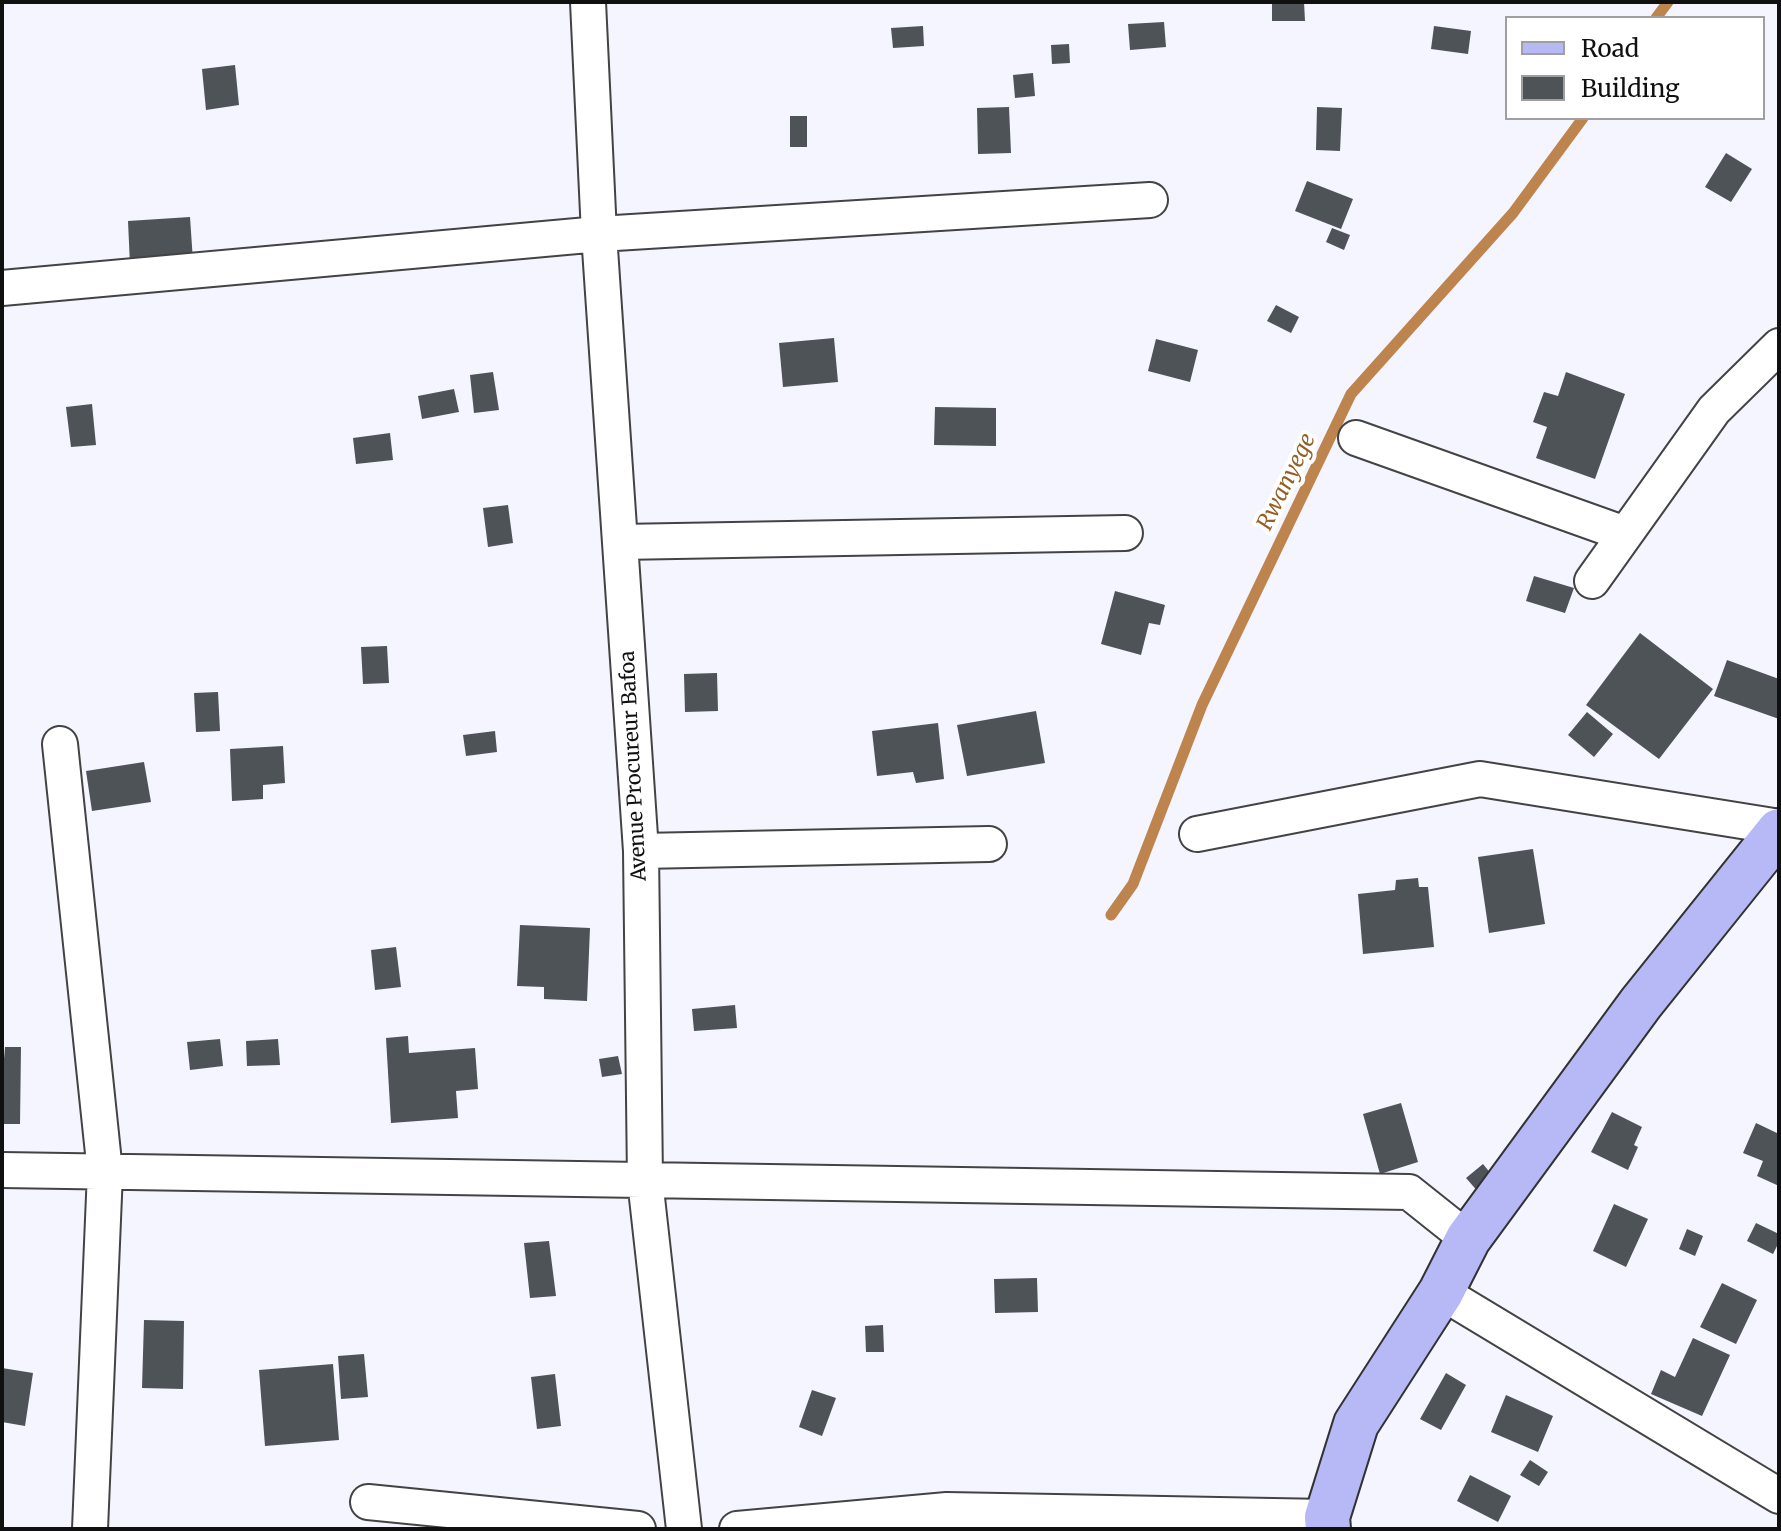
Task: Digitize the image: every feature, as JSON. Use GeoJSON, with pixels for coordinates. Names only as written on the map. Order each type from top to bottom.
{"type":"FeatureCollection","features":[{"type":"Feature","properties":{"kind":"street","name":"Avenue Procureur Bafoa"},"geometry":{"type":"LineString","coordinates":[[588,2],[599,234],[641,851],[645,1180],[684,1529]]}},
{"type":"Feature","properties":{"kind":"street"},"geometry":{"type":"LineString","coordinates":[[2,288],[599,234],[1150,200]]}},
{"type":"Feature","properties":{"kind":"street"},"geometry":{"type":"LineString","coordinates":[[1592,581],[1714,410],[1779,346]]}},
{"type":"Feature","properties":{"kind":"street"},"geometry":{"type":"LineString","coordinates":[[1356,438],[1625,534]]}},
{"type":"Feature","properties":{"kind":"street"},"geometry":{"type":"LineString","coordinates":[[620,542],[1125,533]]}},
{"type":"Feature","properties":{"kind":"street"},"geometry":{"type":"LineString","coordinates":[[60,744],[105,1172],[90,1529]]}},
{"type":"Feature","properties":{"kind":"street"},"geometry":{"type":"LineString","coordinates":[[737,1529],[947,1510],[1327,1523],[1356,1424],[1441,1292],[1468,1239],[1641,1003],[1779,829],[1480,779],[1197,834]]}},
{"type":"Feature","properties":{"kind":"street"},"geometry":{"type":"LineString","coordinates":[[641,851],[989,844]]}},
{"type":"Feature","properties":{"kind":"street"},"geometry":{"type":"LineString","coordinates":[[2,1170],[1409,1192],[1468,1239]]}},
{"type":"Feature","properties":{"kind":"street"},"geometry":{"type":"LineString","coordinates":[[1441,1292],[1779,1496]]}},
{"type":"Feature","properties":{"kind":"street"},"geometry":{"type":"LineString","coordinates":[[368,1502],[638,1529]]}},
{"type":"Feature","properties":{"kind":"building"},"geometry":{"type":"Polygon","coordinates":[[[1272,2],[1304,2],[1305,21],[1272,21],[1272,2]]]}},
{"type":"Feature","properties":{"kind":"building"},"geometry":{"type":"Polygon","coordinates":[[[1164,22],[1166,47],[1130,50],[1128,24],[1164,22]]]}},
{"type":"Feature","properties":{"kind":"building"},"geometry":{"type":"Polygon","coordinates":[[[923,26],[924,46],[893,48],[891,28],[923,26]]]}},
{"type":"Feature","properties":{"kind":"building"},"geometry":{"type":"Polygon","coordinates":[[[1434,26],[1471,31],[1468,54],[1431,49],[1434,26]]]}},
{"type":"Feature","properties":{"kind":"building"},"geometry":{"type":"Polygon","coordinates":[[[1069,44],[1070,63],[1052,64],[1051,45],[1069,44]]]}},
{"type":"Feature","properties":{"kind":"building"},"geometry":{"type":"Polygon","coordinates":[[[235,65],[239,105],[206,110],[202,69],[235,65]]]}},
{"type":"Feature","properties":{"kind":"building"},"geometry":{"type":"Polygon","coordinates":[[[1033,73],[1035,96],[1015,98],[1013,75],[1033,73]]]}},
{"type":"Feature","properties":{"kind":"building"},"geometry":{"type":"Polygon","coordinates":[[[1009,107],[1011,153],[978,154],[977,108],[1009,107]]]}},
{"type":"Feature","properties":{"kind":"building"},"geometry":{"type":"Polygon","coordinates":[[[1317,107],[1342,108],[1340,151],[1316,150],[1317,107]]]}},
{"type":"Feature","properties":{"kind":"building"},"geometry":{"type":"Polygon","coordinates":[[[790,116],[807,116],[807,147],[790,147],[790,116]]]}},
{"type":"Feature","properties":{"kind":"building"},"geometry":{"type":"Polygon","coordinates":[[[1726,153],[1752,169],[1731,202],[1705,187],[1726,153]]]}},
{"type":"Feature","properties":{"kind":"building"},"geometry":{"type":"Polygon","coordinates":[[[1307,181],[1353,199],[1341,229],[1295,211],[1307,181]]]}},
{"type":"Feature","properties":{"kind":"building"},"geometry":{"type":"Polygon","coordinates":[[[190,217],[193,261],[130,265],[128,221],[190,217]]]}},
{"type":"Feature","properties":{"kind":"building"},"geometry":{"type":"Polygon","coordinates":[[[1332,228],[1350,235],[1344,250],[1326,242],[1332,228]]]}},
{"type":"Feature","properties":{"kind":"building"},"geometry":{"type":"Polygon","coordinates":[[[1276,305],[1299,317],[1291,333],[1267,321],[1276,305]]]}},
{"type":"Feature","properties":{"kind":"building"},"geometry":{"type":"Polygon","coordinates":[[[834,338],[838,382],[783,387],[779,343],[834,338]]]}},
{"type":"Feature","properties":{"kind":"building"},"geometry":{"type":"Polygon","coordinates":[[[1156,339],[1198,350],[1190,382],[1148,371],[1156,339]]]}},
{"type":"Feature","properties":{"kind":"building"},"geometry":{"type":"Polygon","coordinates":[[[493,372],[499,410],[474,413],[470,375],[493,372]]]}},
{"type":"Feature","properties":{"kind":"building"},"geometry":{"type":"Polygon","coordinates":[[[1566,372],[1625,394],[1595,479],[1536,458],[1547,427],[1533,422],[1544,392],[1558,396],[1566,372]]]}},
{"type":"Feature","properties":{"kind":"building"},"geometry":{"type":"Polygon","coordinates":[[[454,389],[459,412],[422,419],[418,396],[454,389]]]}},
{"type":"Feature","properties":{"kind":"building"},"geometry":{"type":"Polygon","coordinates":[[[92,404],[96,445],[71,447],[66,407],[92,404]]]}},
{"type":"Feature","properties":{"kind":"building"},"geometry":{"type":"Polygon","coordinates":[[[935,407],[996,408],[996,446],[934,445],[935,407]]]}},
{"type":"Feature","properties":{"kind":"building"},"geometry":{"type":"Polygon","coordinates":[[[390,433],[393,460],[356,464],[353,438],[390,433]]]}},
{"type":"Feature","properties":{"kind":"building"},"geometry":{"type":"Polygon","coordinates":[[[508,505],[513,543],[488,547],[483,508],[508,505]]]}},
{"type":"Feature","properties":{"kind":"building"},"geometry":{"type":"Polygon","coordinates":[[[1534,576],[1574,588],[1565,613],[1526,601],[1534,576]]]}},
{"type":"Feature","properties":{"kind":"building"},"geometry":{"type":"Polygon","coordinates":[[[1115,591],[1165,605],[1160,625],[1149,623],[1141,655],[1101,644],[1115,591]]]}},
{"type":"Feature","properties":{"kind":"building"},"geometry":{"type":"Polygon","coordinates":[[[1640,633],[1713,689],[1659,759],[1586,705],[1640,633]]]}},
{"type":"Feature","properties":{"kind":"building"},"geometry":{"type":"Polygon","coordinates":[[[387,646],[389,683],[363,684],[361,647],[387,646]]]}},
{"type":"Feature","properties":{"kind":"building"},"geometry":{"type":"Polygon","coordinates":[[[1727,660],[1779,679],[1779,719],[1714,696],[1727,660]]]}},
{"type":"Feature","properties":{"kind":"building"},"geometry":{"type":"Polygon","coordinates":[[[717,673],[718,711],[685,712],[684,674],[717,673]]]}},
{"type":"Feature","properties":{"kind":"building"},"geometry":{"type":"Polygon","coordinates":[[[218,692],[220,731],[196,732],[194,693],[218,692]]]}},
{"type":"Feature","properties":{"kind":"building"},"geometry":{"type":"Polygon","coordinates":[[[1036,711],[1045,763],[967,776],[957,725],[1036,711]]]}},
{"type":"Feature","properties":{"kind":"building"},"geometry":{"type":"Polygon","coordinates":[[[1587,712],[1613,734],[1594,757],[1568,735],[1587,712]]]}},
{"type":"Feature","properties":{"kind":"building"},"geometry":{"type":"Polygon","coordinates":[[[938,723],[944,779],[916,783],[913,772],[877,776],[872,731],[938,723]]]}},
{"type":"Feature","properties":{"kind":"building"},"geometry":{"type":"Polygon","coordinates":[[[495,731],[497,752],[466,756],[463,735],[495,731]]]}},
{"type":"Feature","properties":{"kind":"building"},"geometry":{"type":"Polygon","coordinates":[[[283,746],[285,783],[263,785],[263,799],[232,801],[230,749],[283,746]]]}},
{"type":"Feature","properties":{"kind":"building"},"geometry":{"type":"Polygon","coordinates":[[[144,762],[151,802],[92,811],[86,771],[144,762]]]}},
{"type":"Feature","properties":{"kind":"building"},"geometry":{"type":"Polygon","coordinates":[[[1533,849],[1545,924],[1489,933],[1478,857],[1533,849]]]}},
{"type":"Feature","properties":{"kind":"building"},"geometry":{"type":"Polygon","coordinates":[[[1418,878],[1419,887],[1428,887],[1434,947],[1363,954],[1358,894],[1395,890],[1396,880],[1418,878]]]}},
{"type":"Feature","properties":{"kind":"building"},"geometry":{"type":"Polygon","coordinates":[[[520,925],[590,928],[587,1001],[544,999],[544,987],[517,986],[520,925]]]}},
{"type":"Feature","properties":{"kind":"building"},"geometry":{"type":"Polygon","coordinates":[[[396,947],[401,987],[375,990],[371,950],[396,947]]]}},
{"type":"Feature","properties":{"kind":"building"},"geometry":{"type":"Polygon","coordinates":[[[735,1005],[737,1028],[694,1031],[692,1009],[735,1005]]]}},
{"type":"Feature","properties":{"kind":"building"},"geometry":{"type":"Polygon","coordinates":[[[408,1036],[409,1053],[475,1048],[478,1089],[456,1091],[458,1118],[391,1123],[386,1038],[408,1036]]]}},
{"type":"Feature","properties":{"kind":"building"},"geometry":{"type":"Polygon","coordinates":[[[220,1039],[223,1066],[190,1070],[187,1042],[220,1039]]]}},
{"type":"Feature","properties":{"kind":"building"},"geometry":{"type":"Polygon","coordinates":[[[278,1039],[280,1065],[247,1066],[246,1041],[278,1039]]]}},
{"type":"Feature","properties":{"kind":"building"},"geometry":{"type":"Polygon","coordinates":[[[5,1047],[21,1047],[20,1124],[2,1124],[2,1059],[5,1047]]]}},
{"type":"Feature","properties":{"kind":"building"},"geometry":{"type":"Polygon","coordinates":[[[618,1056],[622,1074],[602,1077],[599,1059],[618,1056]]]}},
{"type":"Feature","properties":{"kind":"building"},"geometry":{"type":"Polygon","coordinates":[[[1401,1103],[1418,1162],[1380,1174],[1363,1114],[1401,1103]]]}},
{"type":"Feature","properties":{"kind":"building"},"geometry":{"type":"Polygon","coordinates":[[[1612,1112],[1642,1127],[1628,1170],[1591,1152],[1612,1112]]]}},
{"type":"Feature","properties":{"kind":"building"},"geometry":{"type":"Polygon","coordinates":[[[1756,1123],[1779,1134],[1779,1186],[1757,1176],[1763,1161],[1743,1153],[1756,1123]]]}},
{"type":"Feature","properties":{"kind":"building"},"geometry":{"type":"Polygon","coordinates":[[[1483,1164],[1496,1180],[1480,1194],[1466,1178],[1483,1164]]]}},
{"type":"Feature","properties":{"kind":"building"},"geometry":{"type":"Polygon","coordinates":[[[1614,1204],[1648,1219],[1626,1267],[1593,1251],[1614,1204]]]}},
{"type":"Feature","properties":{"kind":"building"},"geometry":{"type":"Polygon","coordinates":[[[1756,1223],[1779,1234],[1773,1254],[1747,1241],[1756,1223]]]}},
{"type":"Feature","properties":{"kind":"building"},"geometry":{"type":"Polygon","coordinates":[[[1687,1229],[1703,1236],[1695,1256],[1679,1249],[1687,1229]]]}},
{"type":"Feature","properties":{"kind":"building"},"geometry":{"type":"Polygon","coordinates":[[[549,1241],[556,1296],[530,1298],[524,1243],[549,1241]]]}},
{"type":"Feature","properties":{"kind":"building"},"geometry":{"type":"Polygon","coordinates":[[[1037,1278],[1038,1312],[995,1313],[994,1279],[1037,1278]]]}},
{"type":"Feature","properties":{"kind":"building"},"geometry":{"type":"Polygon","coordinates":[[[1722,1283],[1757,1300],[1736,1344],[1700,1327],[1722,1283]]]}},
{"type":"Feature","properties":{"kind":"building"},"geometry":{"type":"Polygon","coordinates":[[[144,1320],[184,1321],[183,1389],[142,1388],[144,1320]]]}},
{"type":"Feature","properties":{"kind":"building"},"geometry":{"type":"Polygon","coordinates":[[[883,1325],[884,1352],[866,1352],[865,1326],[883,1325]]]}},
{"type":"Feature","properties":{"kind":"building"},"geometry":{"type":"Polygon","coordinates":[[[1693,1338],[1730,1355],[1702,1416],[1651,1394],[1661,1370],[1675,1377],[1693,1338]]]}},
{"type":"Feature","properties":{"kind":"building"},"geometry":{"type":"Polygon","coordinates":[[[364,1354],[368,1397],[341,1399],[338,1356],[364,1354]]]}},
{"type":"Feature","properties":{"kind":"building"},"geometry":{"type":"Polygon","coordinates":[[[333,1364],[339,1440],[265,1446],[259,1370],[333,1364]]]}},
{"type":"Feature","properties":{"kind":"building"},"geometry":{"type":"Polygon","coordinates":[[[2,1368],[33,1373],[25,1426],[2,1422],[2,1368]]]}},
{"type":"Feature","properties":{"kind":"building"},"geometry":{"type":"Polygon","coordinates":[[[1446,1373],[1466,1385],[1441,1430],[1420,1419],[1446,1373]]]}},
{"type":"Feature","properties":{"kind":"building"},"geometry":{"type":"Polygon","coordinates":[[[555,1374],[561,1426],[537,1429],[531,1377],[555,1374]]]}},
{"type":"Feature","properties":{"kind":"building"},"geometry":{"type":"Polygon","coordinates":[[[812,1390],[836,1398],[822,1436],[799,1427],[812,1390]]]}},
{"type":"Feature","properties":{"kind":"building"},"geometry":{"type":"Polygon","coordinates":[[[1506,1395],[1553,1416],[1538,1452],[1491,1432],[1506,1395]]]}},
{"type":"Feature","properties":{"kind":"building"},"geometry":{"type":"Polygon","coordinates":[[[1530,1460],[1548,1472],[1539,1486],[1520,1475],[1530,1460]]]}},
{"type":"Feature","properties":{"kind":"building"},"geometry":{"type":"Polygon","coordinates":[[[1470,1475],[1511,1496],[1498,1522],[1457,1501],[1470,1475]]]}},
{"type":"Feature","properties":{"kind":"waterway","name":"Rwanyege"},"geometry":{"type":"LineString","coordinates":[[1658,16],[1668,2]]}},
{"type":"Feature","properties":{"kind":"waterway","name":"Rwanyege"},"geometry":{"type":"LineString","coordinates":[[1111,915],[1133,884],[1202,705],[1351,394],[1513,213],[1582,120]]}}]}
